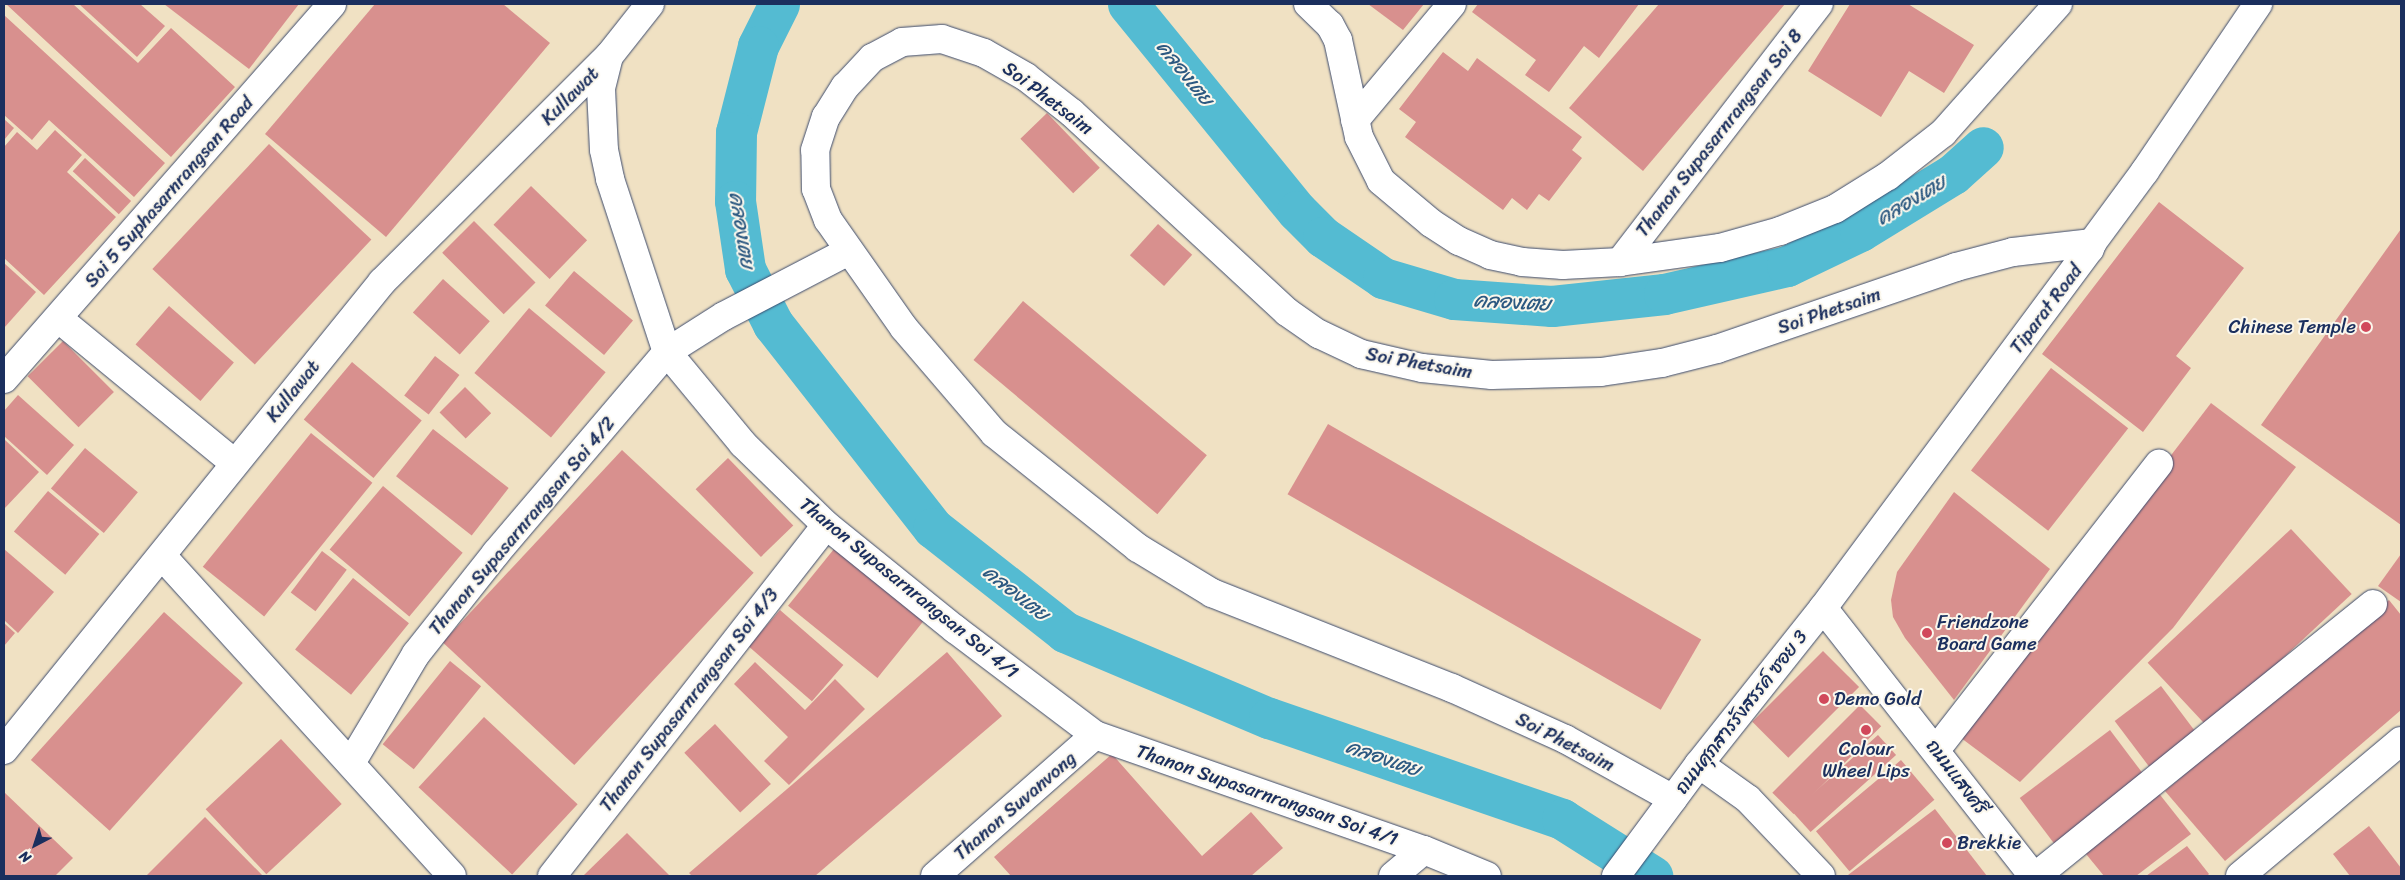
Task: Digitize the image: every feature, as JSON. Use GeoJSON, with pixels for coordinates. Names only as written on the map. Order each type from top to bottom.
{"type":"FeatureCollection","features":[{"type":"Feature","properties":{"kind":"street","name":"Soi 5 Suphasarnrangsan Road"},"geometry":{"type":"LineString","coordinates":[[4,379],[59,319],[332,4]]}},
{"type":"Feature","properties":{"kind":"street","name":"Kullawat"},"geometry":{"type":"LineString","coordinates":[[4,750],[163,556],[234,463],[382,282],[609,56],[650,4]]}},
{"type":"Feature","properties":{"kind":"street"},"geometry":{"type":"LineString","coordinates":[[1308,4],[1330,24],[1338,40],[1355,120],[1368,159],[1381,181],[1431,223],[1459,241],[1490,255],[1522,262],[1620,262],[1720,248],[1780,231],[1835,209],[1888,176],[1943,133],[2058,4]]}},
{"type":"Feature","properties":{"kind":"street"},"geometry":{"type":"LineString","coordinates":[[1355,120],[1452,4]]}},
{"type":"Feature","properties":{"kind":"street","name":"Thanon Supasarnrangsan Soi 8"},"geometry":{"type":"LineString","coordinates":[[1620,262],[1819,4]]}},
{"type":"Feature","properties":{"kind":"street","name":"Tiparat Road"},"geometry":{"type":"LineString","coordinates":[[1823,608],[2090,249],[2092,243],[2145,172],[2258,4]]}},
{"type":"Feature","properties":{"kind":"street","name":"Soi Phetsaim"},"geometry":{"type":"LineString","coordinates":[[1666,808],[1565,739],[1452,688],[1212,593],[1138,548],[994,433],[904,328],[828,220],[816,189],[813,168],[819,133],[834,102],[872,58],[902,42],[921,38],[962,44],[1026,77],[1152,184],[1287,312],[1319,334],[1361,354],[1422,368],[1492,375],[1601,372],[1662,363],[1717,349],[1956,266],[2013,252],[2092,243]]}},
{"type":"Feature","properties":{"kind":"street","name":"Thanon Supasarnrangsan Soi 4/1"},"geometry":{"type":"LineString","coordinates":[[609,56],[601,89],[604,150],[610,179],[667,352],[743,444],[826,525],[955,629],[1095,735],[1424,850],[1487,876]]}},
{"type":"Feature","properties":{"kind":"street","name":"Thanon Supasarnrangsan Soi 4/2"},"geometry":{"type":"LineString","coordinates":[[351,763],[416,654],[496,553],[667,352],[724,316],[849,251]]}},
{"type":"Feature","properties":{"kind":"street"},"geometry":{"type":"LineString","coordinates":[[59,319],[234,463]]}},
{"type":"Feature","properties":{"kind":"street"},"geometry":{"type":"LineString","coordinates":[[1936,750],[2159,464]]}},
{"type":"Feature","properties":{"kind":"street","name":"Thanon Supasarnrangsan Soi 4/3"},"geometry":{"type":"LineString","coordinates":[[552,876],[826,525]]}},
{"type":"Feature","properties":{"kind":"street"},"geometry":{"type":"LineString","coordinates":[[163,556],[452,876]]}},
{"type":"Feature","properties":{"kind":"street"},"geometry":{"type":"LineString","coordinates":[[2035,876],[2373,604]]}},
{"type":"Feature","properties":{"kind":"street","name":"ถนนเเสงศรี"},"geometry":{"type":"LineString","coordinates":[[1823,608],[2035,876]]}},
{"type":"Feature","properties":{"kind":"street","name":"ถนนศุภสารรังสรรค์ ซอย 3"},"geometry":{"type":"LineString","coordinates":[[1611,875],[1823,608]]}},
{"type":"Feature","properties":{"kind":"street","name":"Thanon Suvanvong"},"geometry":{"type":"LineString","coordinates":[[935,876],[1095,735]]}},
{"type":"Feature","properties":{"kind":"street"},"geometry":{"type":"LineString","coordinates":[[2240,876],[2401,741]]}},
{"type":"Feature","properties":{"kind":"street"},"geometry":{"type":"LineString","coordinates":[[1699,764],[1748,798],[1821,876]]}},
{"type":"Feature","properties":{"kind":"street"},"geometry":{"type":"LineString","coordinates":[[1393,876],[1424,850]]}},
{"type":"Feature","properties":{"kind":"building"},"geometry":{"type":"Polygon","coordinates":[[[6,4],[73,4],[138,63],[171,28],[235,87],[171,157],[6,4]]]}},
{"type":"Feature","properties":{"kind":"building"},"geometry":{"type":"Polygon","coordinates":[[[79,4],[140,4],[165,26],[137,57],[79,4]]]}},
{"type":"Feature","properties":{"kind":"building"},"geometry":{"type":"Polygon","coordinates":[[[164,4],[299,4],[249,69],[164,4]]]}},
{"type":"Feature","properties":{"kind":"building"},"geometry":{"type":"Polygon","coordinates":[[[375,4],[503,4],[550,43],[386,237],[265,134],[375,4]]]}},
{"type":"Feature","properties":{"kind":"building"},"geometry":{"type":"Polygon","coordinates":[[[1368,4],[1424,4],[1403,30],[1368,4]]]}},
{"type":"Feature","properties":{"kind":"building"},"geometry":{"type":"Polygon","coordinates":[[[1478,4],[1639,4],[1599,58],[1584,46],[1549,92],[1525,75],[1536,60],[1472,12],[1478,4]]]}},
{"type":"Feature","properties":{"kind":"building"},"geometry":{"type":"Polygon","coordinates":[[[1659,4],[1785,4],[1643,171],[1569,108],[1659,4]]]}},
{"type":"Feature","properties":{"kind":"building"},"geometry":{"type":"Polygon","coordinates":[[[1850,4],[1908,4],[1974,45],[1944,93],[1909,71],[1881,117],[1808,71],[1850,4]]]}},
{"type":"Feature","properties":{"kind":"building"},"geometry":{"type":"Polygon","coordinates":[[[4,15],[165,163],[134,197],[49,120],[32,140],[4,115],[4,15]]]}},
{"type":"Feature","properties":{"kind":"building"},"geometry":{"type":"Polygon","coordinates":[[[1443,52],[1468,71],[1477,58],[1582,137],[1572,150],[1582,158],[1549,201],[1539,194],[1527,210],[1512,198],[1503,210],[1405,137],[1416,122],[1399,109],[1443,52]]]}},
{"type":"Feature","properties":{"kind":"building"},"geometry":{"type":"Polygon","coordinates":[[[1047,113],[1100,168],[1073,193],[1020,139],[1047,113]]]}},
{"type":"Feature","properties":{"kind":"building"},"geometry":{"type":"Polygon","coordinates":[[[4,119],[14,128],[4,140],[4,119]]]}},
{"type":"Feature","properties":{"kind":"building"},"geometry":{"type":"Polygon","coordinates":[[[55,130],[82,155],[67,172],[116,217],[44,295],[4,258],[4,147],[17,132],[37,150],[55,130]]]}},
{"type":"Feature","properties":{"kind":"building"},"geometry":{"type":"Polygon","coordinates":[[[269,144],[371,239],[255,365],[152,269],[269,144]]]}},
{"type":"Feature","properties":{"kind":"building"},"geometry":{"type":"Polygon","coordinates":[[[85,158],[131,201],[119,214],[73,171],[85,158]]]}},
{"type":"Feature","properties":{"kind":"building"},"geometry":{"type":"Polygon","coordinates":[[[531,186],[587,240],[550,279],[493,225],[531,186]]]}},
{"type":"Feature","properties":{"kind":"building"},"geometry":{"type":"Polygon","coordinates":[[[2159,202],[2244,268],[2176,356],[2191,368],[2143,432],[2042,354],[2159,202]]]}},
{"type":"Feature","properties":{"kind":"building"},"geometry":{"type":"Polygon","coordinates":[[[474,221],[536,283],[504,314],[442,253],[474,221]]]}},
{"type":"Feature","properties":{"kind":"building"},"geometry":{"type":"Polygon","coordinates":[[[1158,224],[1192,255],[1164,286],[1130,255],[1158,224]]]}},
{"type":"Feature","properties":{"kind":"building","name":"Chinese Temple"},"geometry":{"type":"Polygon","coordinates":[[[2401,229],[2401,525],[2261,425],[2401,229]]]}},
{"type":"Feature","properties":{"kind":"building"},"geometry":{"type":"Polygon","coordinates":[[[4,263],[36,292],[4,328],[4,263]]]}},
{"type":"Feature","properties":{"kind":"building"},"geometry":{"type":"Polygon","coordinates":[[[574,271],[633,320],[604,355],[545,305],[574,271]]]}},
{"type":"Feature","properties":{"kind":"building"},"geometry":{"type":"Polygon","coordinates":[[[443,279],[490,321],[460,355],[413,312],[443,279]]]}},
{"type":"Feature","properties":{"kind":"building"},"geometry":{"type":"Polygon","coordinates":[[[1023,301],[1207,455],[1157,514],[974,360],[1023,301]]]}},
{"type":"Feature","properties":{"kind":"building"},"geometry":{"type":"Polygon","coordinates":[[[169,306],[234,362],[200,401],[136,344],[169,306]]]}},
{"type":"Feature","properties":{"kind":"building"},"geometry":{"type":"Polygon","coordinates":[[[529,308],[606,372],[551,437],[474,373],[529,308]]]}},
{"type":"Feature","properties":{"kind":"building"},"geometry":{"type":"Polygon","coordinates":[[[63,341],[114,392],[79,427],[28,376],[63,341]]]}},
{"type":"Feature","properties":{"kind":"building"},"geometry":{"type":"Polygon","coordinates":[[[435,356],[459,375],[429,414],[404,395],[435,356]]]}},
{"type":"Feature","properties":{"kind":"building"},"geometry":{"type":"Polygon","coordinates":[[[352,362],[422,420],[374,478],[304,419],[352,362]]]}},
{"type":"Feature","properties":{"kind":"building"},"geometry":{"type":"Polygon","coordinates":[[[2051,368],[2128,428],[2048,531],[1971,470],[2051,368]]]}},
{"type":"Feature","properties":{"kind":"building"},"geometry":{"type":"Polygon","coordinates":[[[465,387],[491,413],[466,439],[440,412],[465,387]]]}},
{"type":"Feature","properties":{"kind":"building"},"geometry":{"type":"Polygon","coordinates":[[[18,395],[74,445],[47,475],[4,436],[4,411],[18,395]]]}},
{"type":"Feature","properties":{"kind":"building"},"geometry":{"type":"Polygon","coordinates":[[[2211,403],[2296,467],[2173,628],[2020,782],[1957,735],[2211,403]]]}},
{"type":"Feature","properties":{"kind":"building"},"geometry":{"type":"Polygon","coordinates":[[[1328,424],[1701,640],[1661,710],[1288,494],[1328,424]]]}},
{"type":"Feature","properties":{"kind":"building"},"geometry":{"type":"Polygon","coordinates":[[[433,429],[509,488],[472,535],[396,476],[433,429]]]}},
{"type":"Feature","properties":{"kind":"building"},"geometry":{"type":"Polygon","coordinates":[[[311,433],[372,483],[264,616],[203,567],[311,433]]]}},
{"type":"Feature","properties":{"kind":"building"},"geometry":{"type":"Polygon","coordinates":[[[4,439],[39,472],[4,509],[4,439]]]}},
{"type":"Feature","properties":{"kind":"building"},"geometry":{"type":"Polygon","coordinates":[[[85,448],[138,492],[104,533],[51,489],[85,448]]]}},
{"type":"Feature","properties":{"kind":"building"},"geometry":{"type":"Polygon","coordinates":[[[622,450],[754,573],[574,765],[443,642],[622,450]]]}},
{"type":"Feature","properties":{"kind":"building"},"geometry":{"type":"Polygon","coordinates":[[[728,458],[793,526],[761,557],[696,489],[728,458]]]}},
{"type":"Feature","properties":{"kind":"building"},"geometry":{"type":"Polygon","coordinates":[[[383,486],[463,553],[409,616],[330,550],[383,486]]]}},
{"type":"Feature","properties":{"kind":"building"},"geometry":{"type":"Polygon","coordinates":[[[48,491],[99,534],[65,575],[14,532],[48,491]]]}},
{"type":"Feature","properties":{"kind":"building"},"geometry":{"type":"Polygon","coordinates":[[[1954,492],[2050,569],[1954,700],[1905,638],[1893,617],[1891,600],[1897,572],[1954,492]]]}},
{"type":"Feature","properties":{"kind":"building"},"geometry":{"type":"Polygon","coordinates":[[[2291,529],[2352,594],[2208,728],[2148,663],[2291,529]]]}},
{"type":"Feature","properties":{"kind":"building"},"geometry":{"type":"Polygon","coordinates":[[[4,549],[54,592],[18,633],[4,620],[4,549]]]}},
{"type":"Feature","properties":{"kind":"building"},"geometry":{"type":"Polygon","coordinates":[[[834,549],[923,621],[877,678],[788,606],[834,549]]]}},
{"type":"Feature","properties":{"kind":"building"},"geometry":{"type":"Polygon","coordinates":[[[322,551],[347,570],[315,611],[291,593],[322,551]]]}},
{"type":"Feature","properties":{"kind":"building"},"geometry":{"type":"Polygon","coordinates":[[[2401,554],[2401,602],[2378,586],[2401,554]]]}},
{"type":"Feature","properties":{"kind":"building"},"geometry":{"type":"Polygon","coordinates":[[[353,578],[409,623],[351,695],[295,649],[353,578]]]}},
{"type":"Feature","properties":{"kind":"building"},"geometry":{"type":"Polygon","coordinates":[[[2389,600],[2401,615],[2401,710],[2225,861],[2165,791],[2389,600]]]}},
{"type":"Feature","properties":{"kind":"building"},"geometry":{"type":"Polygon","coordinates":[[[780,610],[843,665],[812,701],[749,646],[780,610]]]}},
{"type":"Feature","properties":{"kind":"building"},"geometry":{"type":"Polygon","coordinates":[[[164,612],[243,683],[110,831],[31,760],[164,612]]]}},
{"type":"Feature","properties":{"kind":"building"},"geometry":{"type":"Polygon","coordinates":[[[4,623],[15,633],[4,646],[4,623]]]}},
{"type":"Feature","properties":{"kind":"building"},"geometry":{"type":"Polygon","coordinates":[[[1823,651],[1859,687],[1788,758],[1752,722],[1823,651]]]}},
{"type":"Feature","properties":{"kind":"building"},"geometry":{"type":"Polygon","coordinates":[[[947,652],[1002,716],[815,876],[692,876],[689,873],[947,652]]]}},
{"type":"Feature","properties":{"kind":"building"},"geometry":{"type":"Polygon","coordinates":[[[450,661],[481,686],[414,769],[383,744],[450,661]]]}},
{"type":"Feature","properties":{"kind":"building"},"geometry":{"type":"Polygon","coordinates":[[[755,662],[805,710],[835,679],[865,709],[789,785],[764,761],[788,737],[734,684],[755,662]]]}},
{"type":"Feature","properties":{"kind":"building"},"geometry":{"type":"Polygon","coordinates":[[[2161,686],[2198,736],[2152,770],[2115,721],[2161,686]]]}},
{"type":"Feature","properties":{"kind":"building"},"geometry":{"type":"Polygon","coordinates":[[[1860,705],[1881,726],[1794,814],[1772,793],[1860,705]]]}},
{"type":"Feature","properties":{"kind":"building"},"geometry":{"type":"Polygon","coordinates":[[[484,717],[578,804],[512,875],[419,787],[484,717]]]}},
{"type":"Feature","properties":{"kind":"building"},"geometry":{"type":"Polygon","coordinates":[[[715,724],[771,784],[740,813],[684,753],[715,724]]]}},
{"type":"Feature","properties":{"kind":"building"},"geometry":{"type":"Polygon","coordinates":[[[2110,730],[2149,781],[2058,849],[2020,798],[2110,730]]]}},
{"type":"Feature","properties":{"kind":"building"},"geometry":{"type":"Polygon","coordinates":[[[1878,735],[1896,755],[1811,832],[1793,812],[1878,735]]]}},
{"type":"Feature","properties":{"kind":"building"},"geometry":{"type":"Polygon","coordinates":[[[281,739],[342,804],[266,874],[206,809],[281,739]]]}},
{"type":"Feature","properties":{"kind":"building"},"geometry":{"type":"Polygon","coordinates":[[[1112,754],[1202,856],[1251,812],[1283,848],[1251,876],[1011,876],[994,857],[1112,754]]]}},
{"type":"Feature","properties":{"kind":"building"},"geometry":{"type":"Polygon","coordinates":[[[1901,760],[1934,800],[1849,871],[1816,831],[1901,760]]]}},
{"type":"Feature","properties":{"kind":"building"},"geometry":{"type":"Polygon","coordinates":[[[2157,791],[2191,834],[2136,876],[2104,876],[2082,849],[2157,791]]]}},
{"type":"Feature","properties":{"kind":"building"},"geometry":{"type":"Polygon","coordinates":[[[4,792],[73,858],[55,876],[4,876],[4,792]]]}},
{"type":"Feature","properties":{"kind":"building"},"geometry":{"type":"Polygon","coordinates":[[[1935,809],[1987,876],[1848,875],[1935,809]]]}},
{"type":"Feature","properties":{"kind":"building"},"geometry":{"type":"Polygon","coordinates":[[[205,817],[263,876],[147,875],[205,817]]]}},
{"type":"Feature","properties":{"kind":"building"},"geometry":{"type":"Polygon","coordinates":[[[2369,826],[2401,868],[2401,876],[2350,876],[2333,854],[2369,826]]]}},
{"type":"Feature","properties":{"kind":"building"},"geometry":{"type":"Polygon","coordinates":[[[627,833],[670,876],[583,876],[627,833]]]}},
{"type":"Feature","properties":{"kind":"building"},"geometry":{"type":"Polygon","coordinates":[[[2187,846],[2209,874],[2207,876],[2146,876],[2187,846]]]}},
{"type":"Feature","properties":{"kind":"waterway","name":"คลองเตย"},"geometry":{"type":"LineString","coordinates":[[779,4],[758,46],[736,132],[735,201],[745,269],[773,324],[933,528],[1065,632],[1269,718],[1562,819],[1652,876]]}},
{"type":"Feature","properties":{"kind":"waterway","name":"คลองเตย"},"geometry":{"type":"LineString","coordinates":[[1128,4],[1297,211],[1323,237],[1383,278],[1454,299],[1552,306],[1664,294],[1787,266],[1860,231],[1953,174],[1983,147]]}},
{"type":"Feature","properties":{"kind":"place","name":"Chinese Temple"},"geometry":{"type":"Point","coordinates":[2366,327]}},
{"type":"Feature","properties":{"kind":"place","name":"Friendzone Board Game"},"geometry":{"type":"Point","coordinates":[1927,633]}},
{"type":"Feature","properties":{"kind":"place","name":"Demo Gold"},"geometry":{"type":"Point","coordinates":[1824,699]}},
{"type":"Feature","properties":{"kind":"place","name":"Colour Wheel Lips"},"geometry":{"type":"Point","coordinates":[1866,730]}},
{"type":"Feature","properties":{"kind":"place","name":"Brekkie"},"geometry":{"type":"Point","coordinates":[1947,843]}}]}
